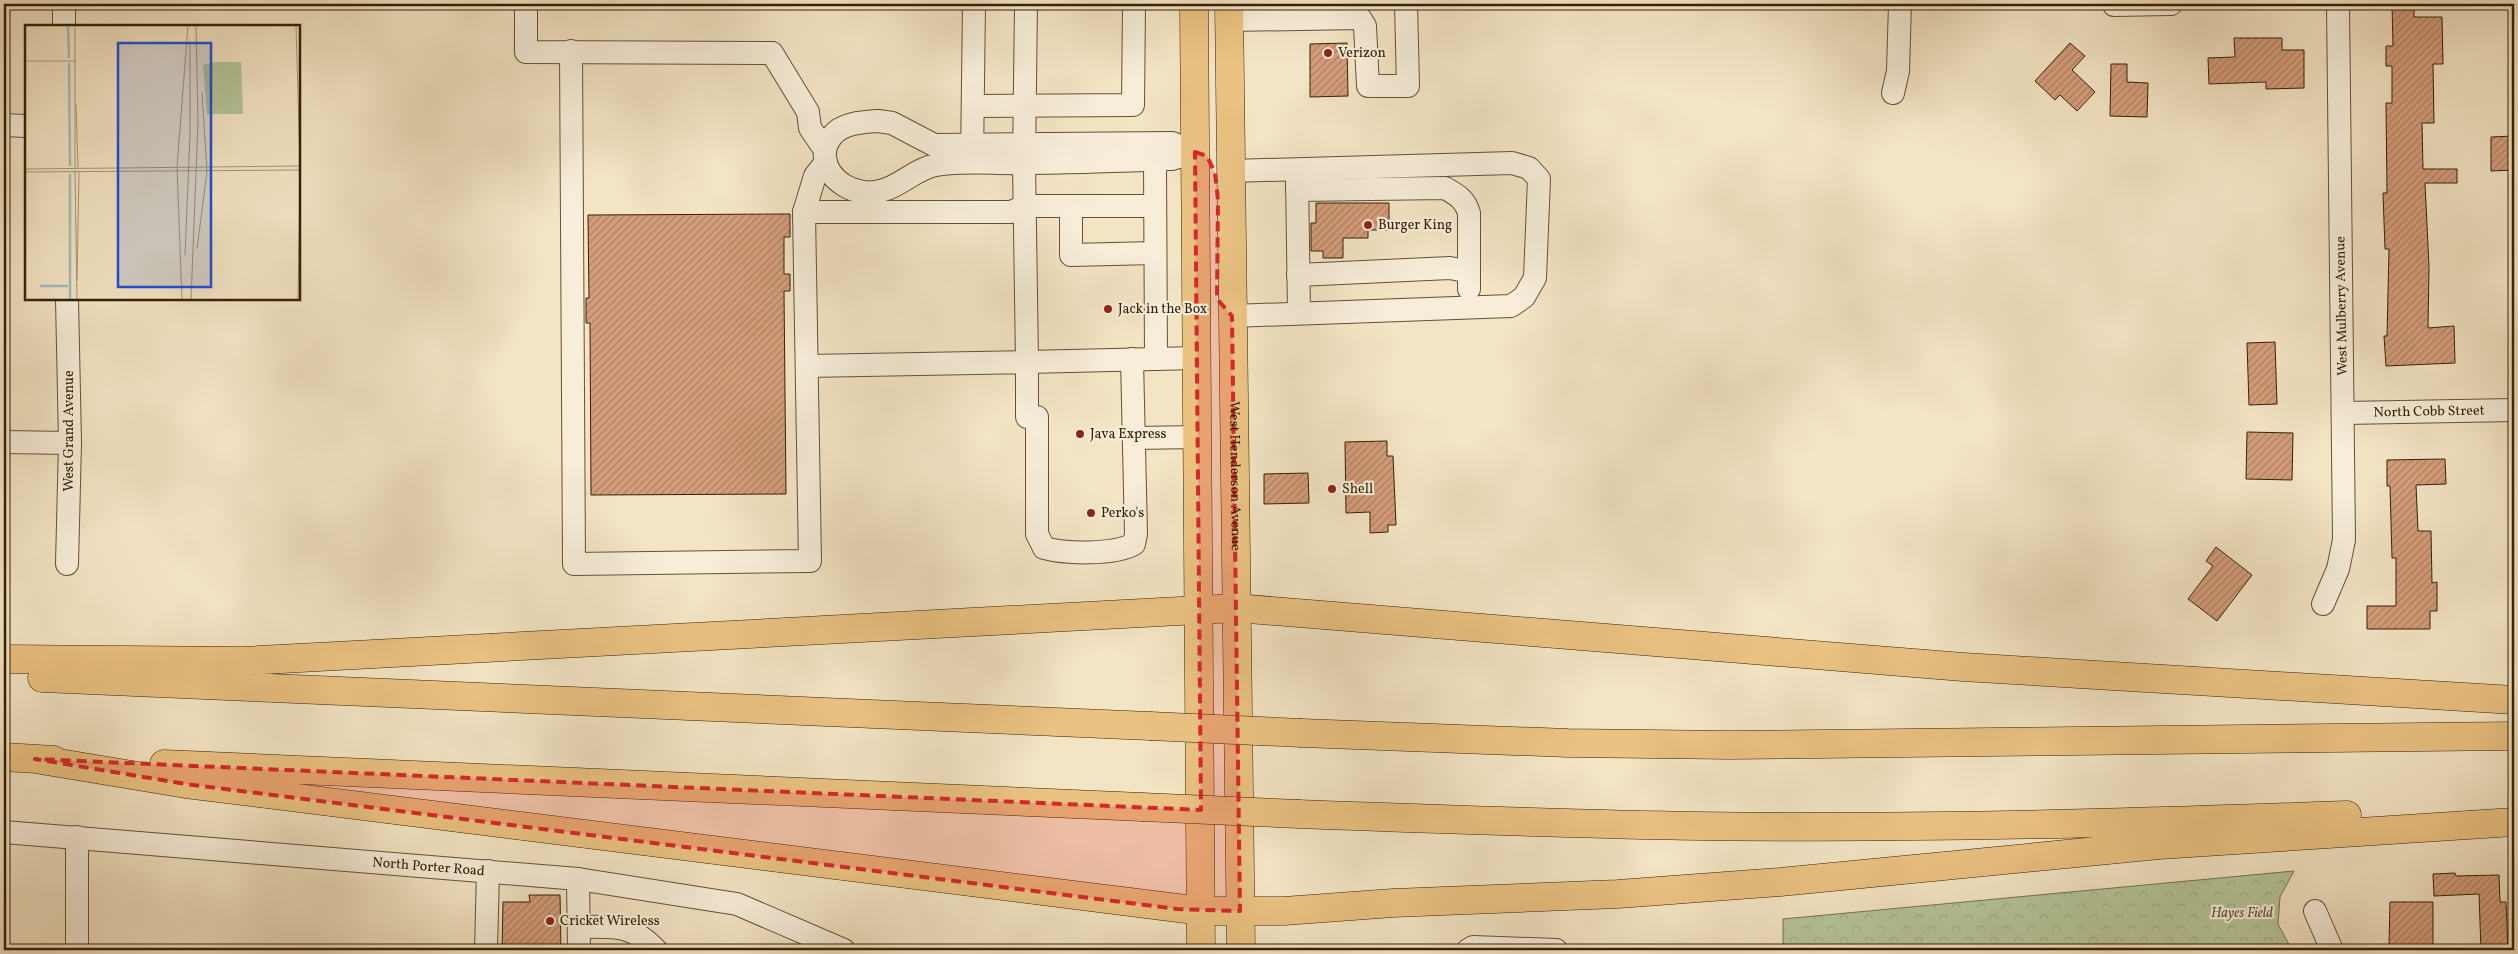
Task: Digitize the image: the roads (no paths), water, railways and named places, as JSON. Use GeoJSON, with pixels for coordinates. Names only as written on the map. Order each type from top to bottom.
{"type":"FeatureCollection","features":[{"type":"Feature","properties":{"kind":"main road"},"geometry":{"type":"LineString","coordinates":[[1194,4],[1200,609],[1201,950]]}},
{"type":"Feature","properties":{"kind":"main road","name":"West Henderson Avenue"},"geometry":{"type":"LineString","coordinates":[[1223,9],[1230,79],[1241,950]]}},
{"type":"Feature","properties":{"kind":"main road"},"geometry":{"type":"LineString","coordinates":[[1195,152],[1207,156],[1215,172],[1218,200],[1217,299],[1232,316]]}},
{"type":"Feature","properties":{"kind":"main road"},"geometry":{"type":"LineString","coordinates":[[4,659],[182,662],[260,660],[1236,608],[1963,667],[2514,700]]}},
{"type":"Feature","properties":{"kind":"main road"},"geometry":{"type":"LineString","coordinates":[[4,676],[1568,743],[1730,745],[2514,736]]}},
{"type":"Feature","properties":{"kind":"main road"},"geometry":{"type":"LineString","coordinates":[[4,757],[1514,822],[1856,826],[2183,821],[2514,809]]}},
{"type":"Feature","properties":{"kind":"main road"},"geometry":{"type":"LineString","coordinates":[[35,759],[186,784],[1202,911],[1284,911],[1354,905],[1618,894],[1780,882],[2159,845],[2514,822]]}},
{"type":"Feature","properties":{"kind":"street"},"geometry":{"type":"LineString","coordinates":[[64,4],[64,25]]}},
{"type":"Feature","properties":{"kind":"street"},"geometry":{"type":"LineString","coordinates":[[526,4],[526,52],[772,53],[808,112],[810,128],[825,156],[831,176],[848,189],[879,192],[892,188],[935,165],[972,154]]}},
{"type":"Feature","properties":{"kind":"street"},"geometry":{"type":"LineString","coordinates":[[972,154],[974,4]]}},
{"type":"Feature","properties":{"kind":"street"},"geometry":{"type":"LineString","coordinates":[[1026,4],[1027,417],[1037,417],[1037,534],[1044,548],[1058,552],[1124,549],[1134,544],[1136,534],[1132,360]]}},
{"type":"Feature","properties":{"kind":"street"},"geometry":{"type":"LineString","coordinates":[[973,106],[1133,105],[1134,4]]}},
{"type":"Feature","properties":{"kind":"street"},"geometry":{"type":"LineString","coordinates":[[1223,9],[1360,18],[1365,26],[1368,86],[1408,86],[1406,4]]}},
{"type":"Feature","properties":{"kind":"street"},"geometry":{"type":"LineString","coordinates":[[1893,93],[1898,71],[1900,4]]}},
{"type":"Feature","properties":{"kind":"street"},"geometry":{"type":"LineString","coordinates":[[2114,5],[2171,4]]}},
{"type":"Feature","properties":{"kind":"street","name":"West Mulberry Avenue"},"geometry":{"type":"LineString","coordinates":[[2323,604],[2338,569],[2344,540],[2338,4]]}},
{"type":"Feature","properties":{"kind":"street"},"geometry":{"type":"LineString","coordinates":[[571,51],[574,564],[810,561],[804,212],[815,176],[825,156],[832,135],[844,127],[878,121],[892,123],[934,145],[972,154],[1025,154],[1172,160],[1195,152]]}},
{"type":"Feature","properties":{"kind":"street"},"geometry":{"type":"LineString","coordinates":[[808,112],[823,115],[844,127]]}},
{"type":"Feature","properties":{"kind":"street"},"geometry":{"type":"LineString","coordinates":[[4,125],[25,126]]}},
{"type":"Feature","properties":{"kind":"street"},"geometry":{"type":"LineString","coordinates":[[1025,154],[1172,143],[1195,152]]}},
{"type":"Feature","properties":{"kind":"street"},"geometry":{"type":"LineString","coordinates":[[1155,160],[1156,359]]}},
{"type":"Feature","properties":{"kind":"street"},"geometry":{"type":"LineString","coordinates":[[1232,316],[1511,306],[1524,297],[1534,278],[1539,179],[1528,168],[1512,163],[1297,180]]}},
{"type":"Feature","properties":{"kind":"street"},"geometry":{"type":"LineString","coordinates":[[1231,171],[1297,180],[1445,188],[1459,196],[1466,203],[1469,213],[1468,307]]}},
{"type":"Feature","properties":{"kind":"street"},"geometry":{"type":"LineString","coordinates":[[1297,180],[1298,314]]}},
{"type":"Feature","properties":{"kind":"street"},"geometry":{"type":"LineString","coordinates":[[804,212],[1011,212],[1026,206],[1154,206]]}},
{"type":"Feature","properties":{"kind":"street"},"geometry":{"type":"LineString","coordinates":[[1071,206],[1071,255],[1154,253]]}},
{"type":"Feature","properties":{"kind":"street"},"geometry":{"type":"LineString","coordinates":[[1298,275],[1450,268],[1464,271],[1469,278]]}},
{"type":"Feature","properties":{"kind":"street","name":"West Grand Avenue"},"geometry":{"type":"LineString","coordinates":[[67,300],[70,443],[67,564]]}},
{"type":"Feature","properties":{"kind":"street"},"geometry":{"type":"LineString","coordinates":[[807,366],[1197,358]]}},
{"type":"Feature","properties":{"kind":"street","name":"North Cobb Street"},"geometry":{"type":"LineString","coordinates":[[2344,413],[2514,410]]}},
{"type":"Feature","properties":{"kind":"street"},"geometry":{"type":"LineString","coordinates":[[1134,438],[1198,438]]}},
{"type":"Feature","properties":{"kind":"street"},"geometry":{"type":"LineString","coordinates":[[4,442],[70,443]]}},
{"type":"Feature","properties":{"kind":"street","name":"North Porter Road"},"geometry":{"type":"LineString","coordinates":[[4,832],[578,879],[737,904],[804,942],[844,950]]}},
{"type":"Feature","properties":{"kind":"street"},"geometry":{"type":"LineString","coordinates":[[77,837],[77,950]]}},
{"type":"Feature","properties":{"kind":"street"},"geometry":{"type":"LineString","coordinates":[[486,950],[488,871]]}},
{"type":"Feature","properties":{"kind":"street"},"geometry":{"type":"LineString","coordinates":[[578,879],[579,950]]}},
{"type":"Feature","properties":{"kind":"street"},"geometry":{"type":"LineString","coordinates":[[2315,911],[2332,950]]}},
{"type":"Feature","properties":{"kind":"street"},"geometry":{"type":"LineString","coordinates":[[579,926],[618,928],[636,932],[656,950]]}},
{"type":"Feature","properties":{"kind":"street"},"geometry":{"type":"LineString","coordinates":[[1468,950],[1473,947],[1556,950]]}},
{"type":"Feature","properties":{"kind":"place","name":"Verizon"},"geometry":{"type":"Point","coordinates":[1328,53]}},
{"type":"Feature","properties":{"kind":"place","name":"Burger King"},"geometry":{"type":"Point","coordinates":[1368,225]}},
{"type":"Feature","properties":{"kind":"place","name":"Jack in the Box"},"geometry":{"type":"Point","coordinates":[1108,309]}},
{"type":"Feature","properties":{"kind":"place","name":"Java Express"},"geometry":{"type":"Point","coordinates":[1080,434]}},
{"type":"Feature","properties":{"kind":"place","name":"Shell"},"geometry":{"type":"Point","coordinates":[1332,489]}},
{"type":"Feature","properties":{"kind":"place","name":"Perko's"},"geometry":{"type":"Point","coordinates":[1091,513]}},
{"type":"Feature","properties":{"kind":"place","name":"Cricket Wireless"},"geometry":{"type":"Point","coordinates":[550,921]}},
{"type":"Feature","properties":{"kind":"park label","name":"Hayes Field"},"geometry":{"type":"Point","coordinates":[2242,913]}}]}
